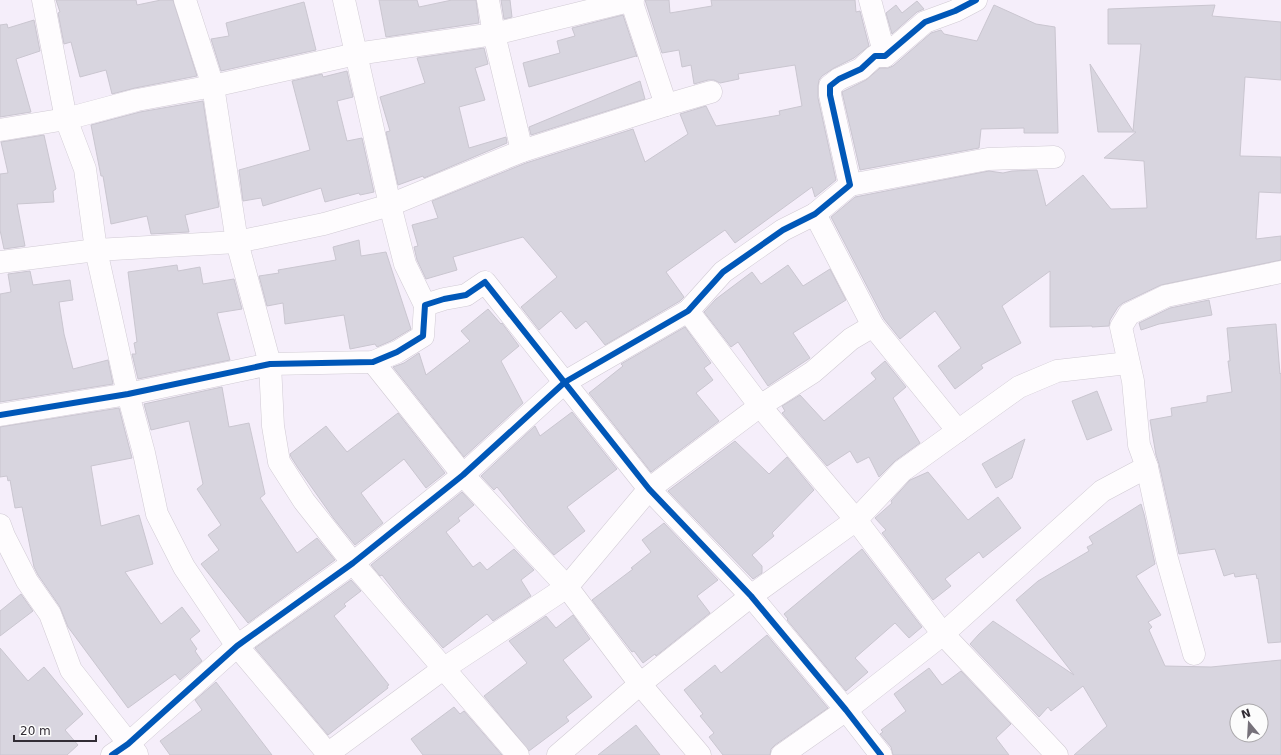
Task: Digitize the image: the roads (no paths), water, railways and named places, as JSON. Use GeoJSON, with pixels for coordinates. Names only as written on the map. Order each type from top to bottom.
{"type":"FeatureCollection","features":[{"type":"Feature","properties":{"kind":"street"},"geometry":{"type":"LineString","coordinates":[[43,0],[66,119],[85,169],[96,250],[128,394],[144,453],[157,514],[184,567],[236,646],[327,755],[444,669],[567,588],[649,489],[760,406],[812,372],[851,339],[873,326]]}},
{"type":"Feature","properties":{"kind":"street"},"geometry":{"type":"LineString","coordinates":[[185,0],[213,86],[237,242],[270,364],[273,426],[279,462],[304,501],[354,563],[518,755]]}},
{"type":"Feature","properties":{"kind":"street"},"geometry":{"type":"LineString","coordinates":[[0,415],[128,394],[270,364],[374,362],[397,352],[423,336],[425,305],[405,264],[390,205],[344,0]]}},
{"type":"Feature","properties":{"kind":"street"},"geometry":{"type":"LineString","coordinates":[[488,0],[494,34],[522,152]]}},
{"type":"Feature","properties":{"kind":"street"},"geometry":{"type":"LineString","coordinates":[[0,130],[66,119],[137,100],[213,86],[356,54],[494,34],[632,0],[666,105]]}},
{"type":"Feature","properties":{"kind":"street"},"geometry":{"type":"LineString","coordinates":[[870,0],[885,56]]}},
{"type":"Feature","properties":{"kind":"street"},"geometry":{"type":"LineString","coordinates":[[850,185],[830,95],[830,86],[839,79],[861,69],[875,56],[885,56],[925,22],[955,11],[976,0]]}},
{"type":"Feature","properties":{"kind":"street"},"geometry":{"type":"LineString","coordinates":[[0,262],[96,250],[237,242],[324,224],[390,205],[522,152],[666,105],[711,92]]}},
{"type":"Feature","properties":{"kind":"street"},"geometry":{"type":"LineString","coordinates":[[0,525],[27,581],[50,614],[71,670],[126,751],[236,646],[354,563],[462,475],[565,382],[688,311],[723,272],[783,230],[815,214],[850,185],[988,159],[1054,157]]}},
{"type":"Feature","properties":{"kind":"street"},"geometry":{"type":"LineString","coordinates":[[815,214],[873,326],[958,431]]}},
{"type":"Feature","properties":{"kind":"street"},"geometry":{"type":"LineString","coordinates":[[1194,654],[1167,559],[1147,467],[1139,445],[1133,381],[1121,326],[1129,314],[1166,296],[1281,272]]}},
{"type":"Feature","properties":{"kind":"street"},"geometry":{"type":"LineString","coordinates":[[425,305],[444,299],[466,295],[485,282],[649,489],[752,596],[881,755]]}},
{"type":"Feature","properties":{"kind":"street"},"geometry":{"type":"LineString","coordinates":[[688,311],[760,406],[856,520],[943,634],[1057,755]]}},
{"type":"Feature","properties":{"kind":"street"},"geometry":{"type":"LineString","coordinates":[[374,362],[462,475],[567,588],[640,684],[700,755]]}},
{"type":"Feature","properties":{"kind":"street"},"geometry":{"type":"LineString","coordinates":[[558,755],[640,684],[752,596],[856,520],[902,471],[1019,387],[1057,371],[1128,363]]}},
{"type":"Feature","properties":{"kind":"street"},"geometry":{"type":"LineString","coordinates":[[782,755],[846,710],[943,634],[1102,491],[1147,467]]}}]}
